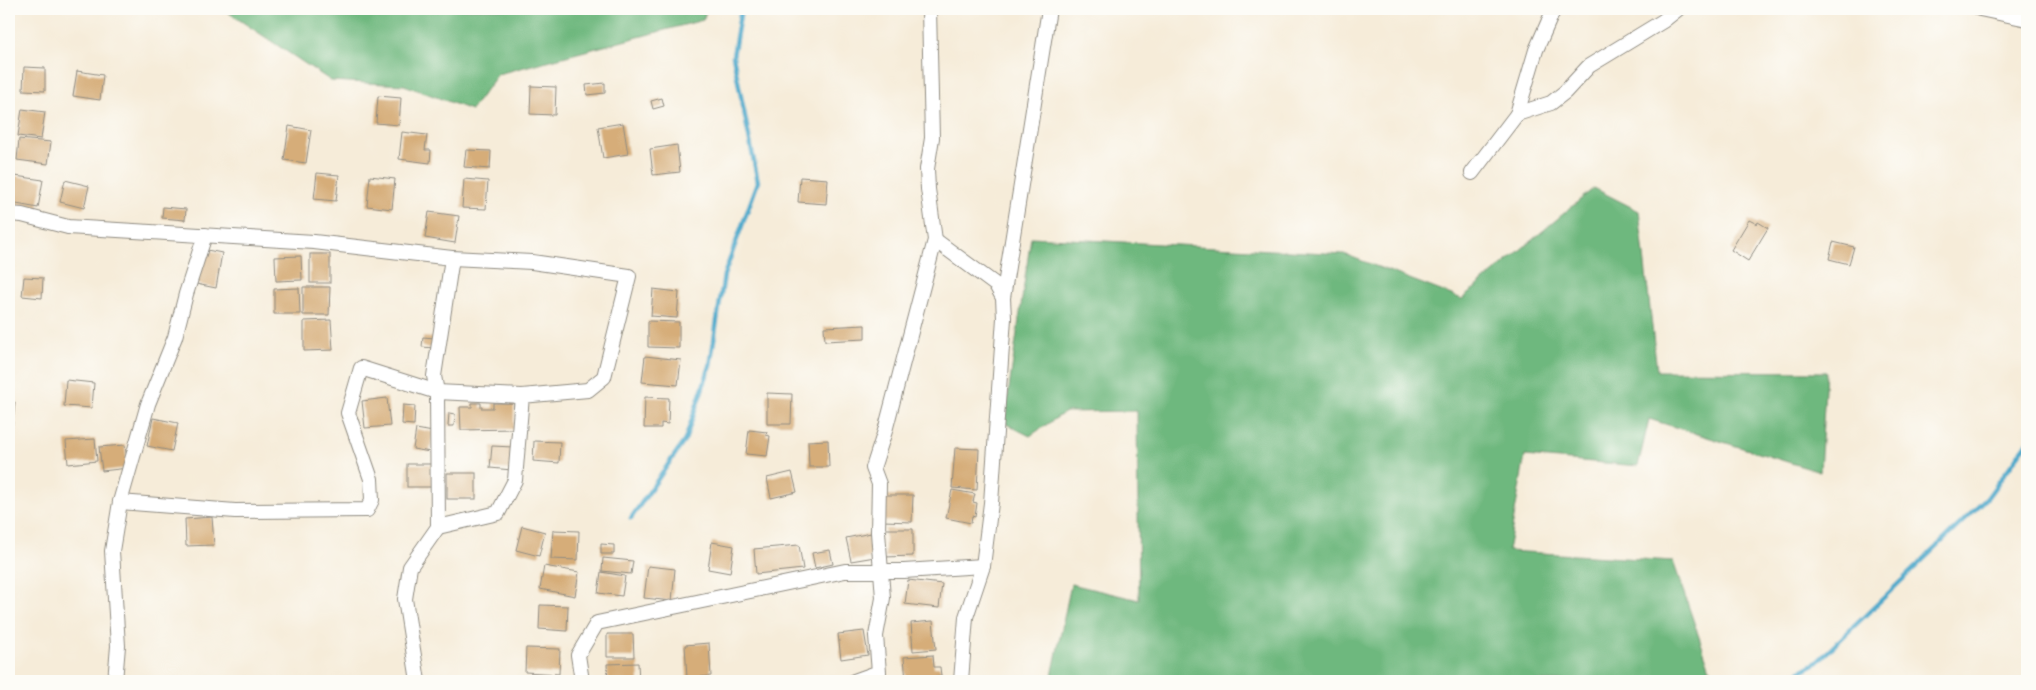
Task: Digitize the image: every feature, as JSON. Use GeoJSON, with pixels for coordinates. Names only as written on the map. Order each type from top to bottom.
{"type":"FeatureCollection","features":[{"type":"Feature","properties":{"kind":"street"},"geometry":{"type":"LineString","coordinates":[[854,681],[879,672],[876,636],[883,598],[878,532],[879,484],[873,468],[885,431],[935,240],[928,189],[928,168],[932,138],[929,9]]}},
{"type":"Feature","properties":{"kind":"street"},"geometry":{"type":"LineString","coordinates":[[961,681],[966,616],[983,566],[995,450],[1004,318],[1002,298],[1050,9]]}},
{"type":"Feature","properties":{"kind":"street"},"geometry":{"type":"LineString","coordinates":[[1472,173],[1517,114],[1536,50],[1554,9]]}},
{"type":"Feature","properties":{"kind":"street"},"geometry":{"type":"LineString","coordinates":[[1517,114],[1551,103],[1589,66],[1630,39],[1663,21],[1678,9]]}},
{"type":"Feature","properties":{"kind":"street"},"geometry":{"type":"LineString","coordinates":[[1980,9],[2027,19]]}},
{"type":"Feature","properties":{"kind":"street"},"geometry":{"type":"LineString","coordinates":[[9,214],[22,215],[68,227],[314,242],[452,258],[532,262],[629,276],[604,377],[588,390],[522,396],[437,392],[361,368],[348,413],[371,479],[372,500],[367,510],[236,511],[120,502]]}},
{"type":"Feature","properties":{"kind":"street"},"geometry":{"type":"LineString","coordinates":[[115,681],[118,646],[112,551],[120,502],[148,404],[175,337],[186,294],[205,235]]}},
{"type":"Feature","properties":{"kind":"street"},"geometry":{"type":"LineString","coordinates":[[935,240],[996,285],[1002,298]]}},
{"type":"Feature","properties":{"kind":"street"},"geometry":{"type":"LineString","coordinates":[[418,681],[405,599],[410,567],[438,527],[437,392],[434,376],[452,258]]}},
{"type":"Feature","properties":{"kind":"street"},"geometry":{"type":"LineString","coordinates":[[438,527],[498,513],[515,480],[522,396]]}},
{"type":"Feature","properties":{"kind":"street"},"geometry":{"type":"LineString","coordinates":[[582,681],[578,655],[597,623],[845,571],[983,566]]}},
{"type":"Feature","properties":{"kind":"green space"},"geometry":{"type":"Polygon","coordinates":[[[223,9],[707,9],[703,20],[498,74],[471,110],[404,85],[331,81],[223,9]]]}},
{"type":"Feature","properties":{"kind":"green space"},"geometry":{"type":"Polygon","coordinates":[[[1594,188],[1639,211],[1657,371],[1826,372],[1820,472],[1649,419],[1638,466],[1525,456],[1508,551],[1673,561],[1714,681],[1051,681],[1071,584],[1139,600],[1137,411],[1065,412],[1030,436],[1004,423],[1031,237],[1344,254],[1462,299],[1594,188]]]}},
{"type":"Feature","properties":{"kind":"building"},"geometry":{"type":"Polygon","coordinates":[[[24,67],[45,68],[45,91],[23,90],[24,67]]]}},
{"type":"Feature","properties":{"kind":"building"},"geometry":{"type":"Polygon","coordinates":[[[77,71],[103,75],[100,100],[73,96],[77,71]]]}},
{"type":"Feature","properties":{"kind":"building"},"geometry":{"type":"Polygon","coordinates":[[[605,83],[605,93],[587,95],[586,85],[605,83]]]}},
{"type":"Feature","properties":{"kind":"building"},"geometry":{"type":"Polygon","coordinates":[[[531,86],[556,87],[555,115],[530,114],[531,86]]]}},
{"type":"Feature","properties":{"kind":"building"},"geometry":{"type":"Polygon","coordinates":[[[378,96],[401,98],[399,125],[376,123],[378,96]]]}},
{"type":"Feature","properties":{"kind":"building"},"geometry":{"type":"Polygon","coordinates":[[[662,98],[664,106],[653,109],[651,101],[662,98]]]}},
{"type":"Feature","properties":{"kind":"building"},"geometry":{"type":"Polygon","coordinates":[[[22,109],[45,112],[41,139],[18,136],[22,109]]]}},
{"type":"Feature","properties":{"kind":"building"},"geometry":{"type":"Polygon","coordinates":[[[623,123],[628,154],[603,158],[598,127],[623,123]]]}},
{"type":"Feature","properties":{"kind":"building"},"geometry":{"type":"Polygon","coordinates":[[[289,126],[311,130],[306,163],[284,160],[289,126]]]}},
{"type":"Feature","properties":{"kind":"building"},"geometry":{"type":"Polygon","coordinates":[[[402,132],[427,135],[425,150],[431,150],[430,163],[399,159],[402,132]]]}},
{"type":"Feature","properties":{"kind":"building"},"geometry":{"type":"Polygon","coordinates":[[[19,139],[51,142],[48,164],[17,160],[19,139]]]}},
{"type":"Feature","properties":{"kind":"building"},"geometry":{"type":"Polygon","coordinates":[[[677,145],[680,172],[653,175],[650,149],[677,145]]]}},
{"type":"Feature","properties":{"kind":"building"},"geometry":{"type":"Polygon","coordinates":[[[466,150],[491,151],[490,169],[464,167],[466,150]]]}},
{"type":"Feature","properties":{"kind":"building"},"geometry":{"type":"Polygon","coordinates":[[[317,173],[339,175],[336,201],[314,199],[317,173]]]}},
{"type":"Feature","properties":{"kind":"building"},"geometry":{"type":"Polygon","coordinates":[[[15,176],[43,180],[38,208],[11,203],[15,176]]]}},
{"type":"Feature","properties":{"kind":"building"},"geometry":{"type":"Polygon","coordinates":[[[370,176],[395,179],[392,209],[367,206],[370,176]]]}},
{"type":"Feature","properties":{"kind":"building"},"geometry":{"type":"Polygon","coordinates":[[[800,177],[828,179],[826,204],[798,202],[800,177]]]}},
{"type":"Feature","properties":{"kind":"building"},"geometry":{"type":"Polygon","coordinates":[[[464,179],[488,181],[486,209],[462,208],[464,179]]]}},
{"type":"Feature","properties":{"kind":"building"},"geometry":{"type":"Polygon","coordinates":[[[65,180],[89,186],[84,208],[60,202],[65,180]]]}},
{"type":"Feature","properties":{"kind":"building"},"geometry":{"type":"Polygon","coordinates":[[[163,207],[186,209],[185,220],[162,218],[163,207]]]}},
{"type":"Feature","properties":{"kind":"building"},"geometry":{"type":"Polygon","coordinates":[[[429,212],[459,216],[455,243],[425,238],[429,212]]]}},
{"type":"Feature","properties":{"kind":"building"},"geometry":{"type":"Polygon","coordinates":[[[1749,220],[1757,224],[1758,222],[1768,228],[1748,261],[1731,250],[1749,220]]]}},
{"type":"Feature","properties":{"kind":"building"},"geometry":{"type":"Polygon","coordinates":[[[1833,242],[1854,247],[1849,264],[1829,259],[1833,242]]]}},
{"type":"Feature","properties":{"kind":"building"},"geometry":{"type":"Polygon","coordinates":[[[202,249],[222,253],[216,288],[196,284],[202,249]]]}},
{"type":"Feature","properties":{"kind":"building"},"geometry":{"type":"Polygon","coordinates":[[[310,254],[330,254],[330,283],[310,283],[310,254]]]}},
{"type":"Feature","properties":{"kind":"building"},"geometry":{"type":"Polygon","coordinates":[[[301,256],[302,280],[276,281],[275,257],[301,256]]]}},
{"type":"Feature","properties":{"kind":"building"},"geometry":{"type":"Polygon","coordinates":[[[24,277],[43,278],[42,298],[22,296],[24,277]]]}},
{"type":"Feature","properties":{"kind":"building"},"geometry":{"type":"Polygon","coordinates":[[[303,287],[330,287],[329,315],[303,315],[303,287]]]}},
{"type":"Feature","properties":{"kind":"building"},"geometry":{"type":"Polygon","coordinates":[[[299,288],[300,314],[274,314],[274,289],[299,288]]]}},
{"type":"Feature","properties":{"kind":"building"},"geometry":{"type":"Polygon","coordinates":[[[653,289],[679,292],[677,318],[651,316],[653,289]]]}},
{"type":"Feature","properties":{"kind":"building"},"geometry":{"type":"Polygon","coordinates":[[[331,320],[333,350],[304,351],[304,321],[331,320]]]}},
{"type":"Feature","properties":{"kind":"building"},"geometry":{"type":"Polygon","coordinates":[[[648,321],[679,322],[679,348],[648,347],[648,321]]]}},
{"type":"Feature","properties":{"kind":"building"},"geometry":{"type":"Polygon","coordinates":[[[865,325],[865,339],[825,341],[824,327],[865,325]]]}},
{"type":"Feature","properties":{"kind":"building"},"geometry":{"type":"Polygon","coordinates":[[[423,337],[435,338],[434,348],[422,347],[423,337]]]}},
{"type":"Feature","properties":{"kind":"building"},"geometry":{"type":"Polygon","coordinates":[[[645,356],[681,360],[678,385],[642,382],[645,356]]]}},
{"type":"Feature","properties":{"kind":"building"},"geometry":{"type":"Polygon","coordinates":[[[66,380],[94,383],[92,408],[64,406],[66,380]]]}},
{"type":"Feature","properties":{"kind":"building"},"geometry":{"type":"Polygon","coordinates":[[[767,393],[792,394],[791,424],[767,424],[767,393]]]}},
{"type":"Feature","properties":{"kind":"building"},"geometry":{"type":"Polygon","coordinates":[[[645,397],[669,398],[668,424],[661,423],[661,428],[644,428],[645,397]]]}},
{"type":"Feature","properties":{"kind":"building"},"geometry":{"type":"Polygon","coordinates":[[[387,398],[390,426],[365,428],[362,401],[387,398]]]}},
{"type":"Feature","properties":{"kind":"building"},"geometry":{"type":"Polygon","coordinates":[[[9,402],[15,402],[12,430],[9,429],[9,402]]]}},
{"type":"Feature","properties":{"kind":"building"},"geometry":{"type":"Polygon","coordinates":[[[472,403],[481,403],[481,408],[493,408],[493,403],[514,403],[514,429],[461,430],[460,407],[472,407],[472,403]]]}},
{"type":"Feature","properties":{"kind":"building"},"geometry":{"type":"Polygon","coordinates":[[[403,405],[415,406],[414,425],[402,424],[403,405]]]}},
{"type":"Feature","properties":{"kind":"building"},"geometry":{"type":"Polygon","coordinates":[[[449,413],[455,414],[454,426],[448,426],[449,413]]]}},
{"type":"Feature","properties":{"kind":"building"},"geometry":{"type":"Polygon","coordinates":[[[153,418],[178,423],[172,451],[147,446],[153,418]]]}},
{"type":"Feature","properties":{"kind":"building"},"geometry":{"type":"Polygon","coordinates":[[[416,429],[433,432],[430,452],[413,449],[416,429]]]}},
{"type":"Feature","properties":{"kind":"building"},"geometry":{"type":"Polygon","coordinates":[[[749,430],[767,432],[766,435],[770,436],[767,456],[746,454],[749,430]]]}},
{"type":"Feature","properties":{"kind":"building"},"geometry":{"type":"Polygon","coordinates":[[[95,439],[97,461],[68,464],[66,441],[95,439]]]}},
{"type":"Feature","properties":{"kind":"building"},"geometry":{"type":"Polygon","coordinates":[[[828,440],[829,467],[809,467],[808,441],[828,440]]]}},
{"type":"Feature","properties":{"kind":"building"},"geometry":{"type":"Polygon","coordinates":[[[534,441],[560,442],[559,463],[533,461],[534,441]]]}},
{"type":"Feature","properties":{"kind":"building"},"geometry":{"type":"Polygon","coordinates":[[[125,445],[128,468],[102,471],[99,447],[125,445]]]}},
{"type":"Feature","properties":{"kind":"building"},"geometry":{"type":"Polygon","coordinates":[[[492,446],[513,447],[512,470],[490,468],[492,446]]]}},
{"type":"Feature","properties":{"kind":"building"},"geometry":{"type":"Polygon","coordinates":[[[955,448],[979,449],[977,490],[952,488],[955,448]]]}},
{"type":"Feature","properties":{"kind":"building"},"geometry":{"type":"Polygon","coordinates":[[[407,464],[432,464],[432,487],[407,487],[407,464]]]}},
{"type":"Feature","properties":{"kind":"building"},"geometry":{"type":"Polygon","coordinates":[[[792,472],[797,492],[771,498],[767,478],[792,472]]]}},
{"type":"Feature","properties":{"kind":"building"},"geometry":{"type":"Polygon","coordinates":[[[447,473],[476,473],[476,499],[447,499],[447,473]]]}},
{"type":"Feature","properties":{"kind":"building"},"geometry":{"type":"Polygon","coordinates":[[[952,490],[975,494],[973,502],[977,503],[975,517],[972,516],[971,523],[946,518],[952,490]]]}},
{"type":"Feature","properties":{"kind":"building"},"geometry":{"type":"Polygon","coordinates":[[[884,495],[913,495],[912,522],[883,521],[884,495]]]}},
{"type":"Feature","properties":{"kind":"building"},"geometry":{"type":"Polygon","coordinates":[[[212,517],[214,545],[186,546],[185,519],[212,517]]]}},
{"type":"Feature","properties":{"kind":"building"},"geometry":{"type":"Polygon","coordinates":[[[522,526],[545,532],[539,556],[516,550],[522,526]]]}},
{"type":"Feature","properties":{"kind":"building"},"geometry":{"type":"Polygon","coordinates":[[[885,529],[913,529],[913,556],[885,557],[885,529]]]}},
{"type":"Feature","properties":{"kind":"building"},"geometry":{"type":"Polygon","coordinates":[[[553,530],[579,531],[578,560],[551,559],[553,530]]]}},
{"type":"Feature","properties":{"kind":"building"},"geometry":{"type":"Polygon","coordinates":[[[871,533],[875,557],[851,561],[846,538],[871,533]]]}},
{"type":"Feature","properties":{"kind":"building"},"geometry":{"type":"Polygon","coordinates":[[[712,542],[734,546],[730,573],[708,569],[712,542]]]}},
{"type":"Feature","properties":{"kind":"building"},"geometry":{"type":"Polygon","coordinates":[[[601,544],[614,545],[614,554],[601,554],[601,544]]]}},
{"type":"Feature","properties":{"kind":"building"},"geometry":{"type":"Polygon","coordinates":[[[799,545],[803,569],[756,574],[754,549],[799,545]]]}},
{"type":"Feature","properties":{"kind":"building"},"geometry":{"type":"Polygon","coordinates":[[[830,550],[833,564],[815,568],[812,553],[830,550]]]}},
{"type":"Feature","properties":{"kind":"building"},"geometry":{"type":"Polygon","coordinates":[[[603,558],[633,561],[631,574],[602,571],[603,558]]]}},
{"type":"Feature","properties":{"kind":"building"},"geometry":{"type":"Polygon","coordinates":[[[544,566],[579,572],[575,596],[540,589],[544,566]]]}},
{"type":"Feature","properties":{"kind":"building"},"geometry":{"type":"Polygon","coordinates":[[[648,566],[675,569],[672,601],[644,598],[648,566]]]}},
{"type":"Feature","properties":{"kind":"building"},"geometry":{"type":"Polygon","coordinates":[[[601,572],[625,576],[622,596],[598,593],[601,572]]]}},
{"type":"Feature","properties":{"kind":"building"},"geometry":{"type":"Polygon","coordinates":[[[908,580],[942,584],[939,608],[905,604],[908,580]]]}},
{"type":"Feature","properties":{"kind":"building"},"geometry":{"type":"Polygon","coordinates":[[[540,605],[568,606],[567,631],[539,629],[540,605]]]}},
{"type":"Feature","properties":{"kind":"building"},"geometry":{"type":"Polygon","coordinates":[[[933,621],[936,649],[913,651],[911,623],[933,621]]]}},
{"type":"Feature","properties":{"kind":"building"},"geometry":{"type":"Polygon","coordinates":[[[864,631],[868,655],[841,659],[838,634],[864,631]]]}},
{"type":"Feature","properties":{"kind":"building"},"geometry":{"type":"Polygon","coordinates":[[[607,634],[633,634],[634,657],[607,657],[607,634]]]}},
{"type":"Feature","properties":{"kind":"building"},"geometry":{"type":"Polygon","coordinates":[[[709,643],[711,676],[687,678],[685,645],[709,643]]]}},
{"type":"Feature","properties":{"kind":"building"},"geometry":{"type":"Polygon","coordinates":[[[526,648],[560,649],[559,674],[525,672],[526,648]]]}},
{"type":"Feature","properties":{"kind":"building"},"geometry":{"type":"Polygon","coordinates":[[[933,655],[934,667],[940,667],[941,676],[935,677],[935,679],[906,681],[904,657],[933,655]]]}},
{"type":"Feature","properties":{"kind":"building"},"geometry":{"type":"Polygon","coordinates":[[[638,663],[639,681],[608,681],[607,664],[638,663]]]}},
{"type":"Feature","properties":{"kind":"waterway"},"geometry":{"type":"LineString","coordinates":[[631,518],[685,440],[710,366],[724,275],[758,182],[733,56],[741,9]]}},
{"type":"Feature","properties":{"kind":"waterway"},"geometry":{"type":"LineString","coordinates":[[1782,681],[1816,663],[1987,498],[2027,443]]}}]}
